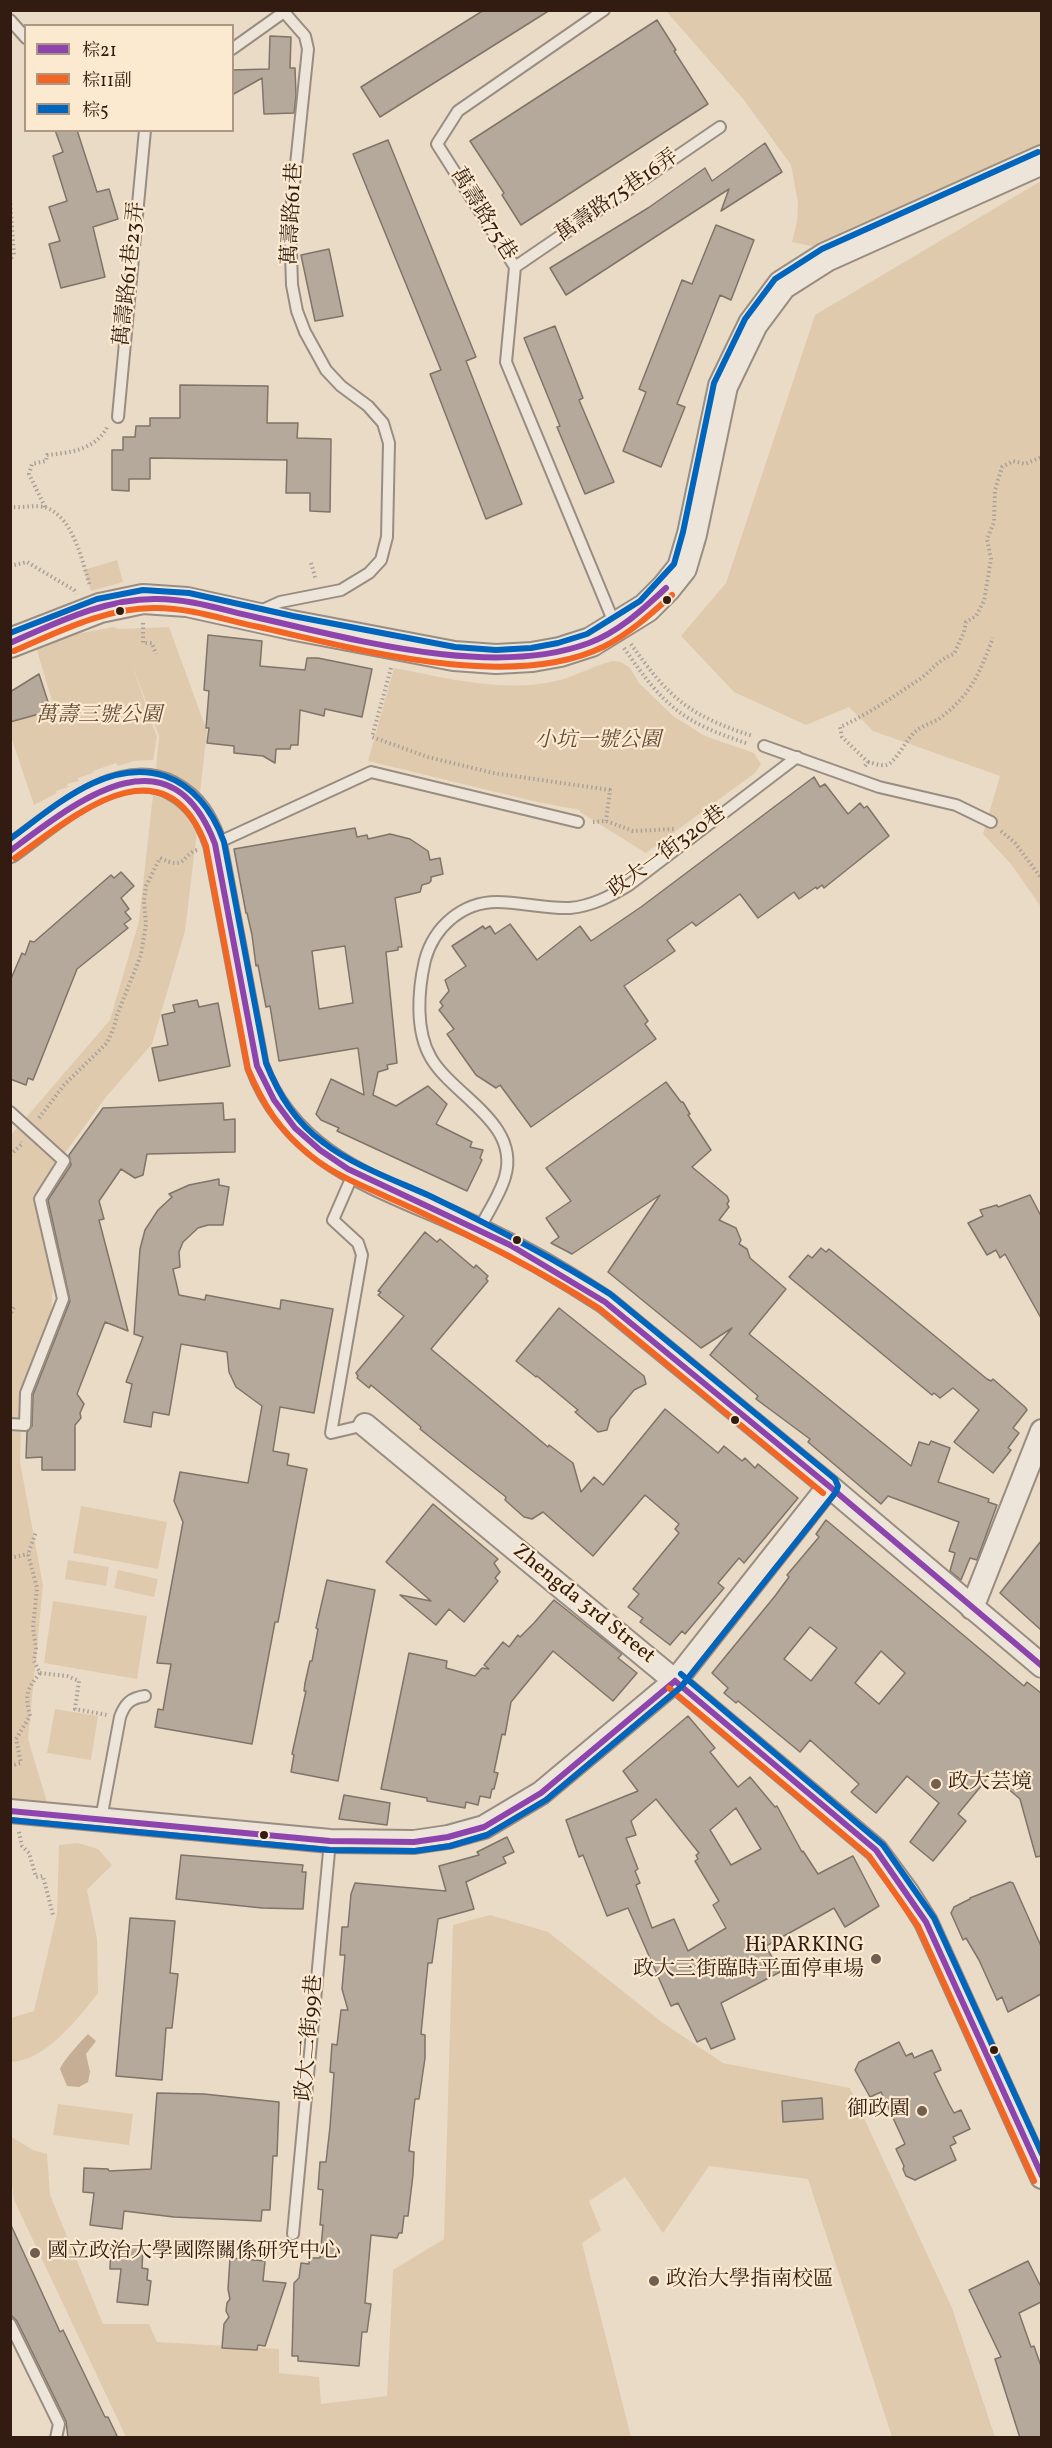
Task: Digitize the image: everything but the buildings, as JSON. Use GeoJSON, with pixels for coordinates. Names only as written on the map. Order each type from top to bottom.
{"type":"FeatureCollection","features":[{"type":"Feature","properties":{"kind":"street"},"geometry":{"type":"LineString","coordinates":[[10,643],[92,611],[124,602],[154,599],[187,602],[454,656],[496,659],[532,657],[560,652],[591,642],[623,640],[645,608],[682,568],[692,534],[723,386],[753,324],[782,285],[826,257],[1041,160]]}},
{"type":"Feature","properties":{"kind":"street"},"geometry":{"type":"LineString","coordinates":[[10,851],[88,797],[112,785],[137,780],[167,786],[187,798],[208,823],[215,844],[253,1053],[263,1082],[280,1112],[301,1136],[330,1159],[479,1230],[565,1276],[605,1302],[829,1486],[1041,1666]]}},
{"type":"Feature","properties":{"kind":"street","name":"Zhengda 3rd Street"},"geometry":{"type":"LineString","coordinates":[[364,1425],[876,1850],[926,1922],[1041,2177]]}},
{"type":"Feature","properties":{"kind":"street"},"geometry":{"type":"LineString","coordinates":[[972,1608],[1041,1431]]}},
{"type":"Feature","properties":{"kind":"street"},"geometry":{"type":"LineString","coordinates":[[14,1820],[100,1819],[330,1841],[414,1842],[448,1837],[484,1827],[541,1793],[675,1681],[829,1486]]}},
{"type":"Feature","properties":{"kind":"lane","name":"萬壽路75巷"},"geometry":{"type":"LineString","coordinates":[[604,10],[458,111],[437,144],[515,267],[506,362],[623,640]]}},
{"type":"Feature","properties":{"kind":"lane","name":"萬壽路61巷"},"geometry":{"type":"LineString","coordinates":[[234,48],[284,12],[305,36],[308,48],[290,222],[292,285],[297,311],[313,350],[326,369],[341,386],[368,406],[383,423],[389,443],[387,537],[381,560],[369,573],[341,590],[280,602],[249,616]]}},
{"type":"Feature","properties":{"kind":"lane"},"geometry":{"type":"LineString","coordinates":[[10,20],[24,36]]}},
{"type":"Feature","properties":{"kind":"lane","name":"萬壽路75巷16弄"},"geometry":{"type":"LineString","coordinates":[[515,267],[720,127]]}},
{"type":"Feature","properties":{"kind":"lane","name":"萬壽路61巷23弄"},"geometry":{"type":"LineString","coordinates":[[118,417],[145,132]]}},
{"type":"Feature","properties":{"kind":"lane"},"geometry":{"type":"LineString","coordinates":[[764,746],[879,787],[956,805],[991,822]]}},
{"type":"Feature","properties":{"kind":"lane","name":"政大一街320巷"},"geometry":{"type":"LineString","coordinates":[[479,1230],[505,1176],[507,1160],[496,1126],[442,1073],[431,1058],[424,1041],[420,1000],[423,969],[428,949],[441,927],[455,914],[472,906],[496,902],[570,908],[591,904],[610,896],[629,885],[797,758]]}},
{"type":"Feature","properties":{"kind":"lane"},"geometry":{"type":"LineString","coordinates":[[215,844],[371,772],[578,822]]}},
{"type":"Feature","properties":{"kind":"lane"},"geometry":{"type":"LineString","coordinates":[[10,1112],[64,1161],[40,1199],[63,1299],[26,1392],[25,1425],[16,1424]]}},
{"type":"Feature","properties":{"kind":"lane"},"geometry":{"type":"LineString","coordinates":[[354,1172],[333,1220],[358,1243],[362,1255],[331,1433],[364,1425]]}},
{"type":"Feature","properties":{"kind":"lane"},"geometry":{"type":"LineString","coordinates":[[100,1819],[123,1706],[130,1699],[145,1696]]}},
{"type":"Feature","properties":{"kind":"lane","name":"政大二街99巷"},"geometry":{"type":"LineString","coordinates":[[293,2234],[330,1841]]}},
{"type":"Feature","properties":{"kind":"lane"},"geometry":{"type":"LineString","coordinates":[[10,2324],[59,2424],[56,2438]]}},
{"type":"Feature","properties":{"kind":"path"},"geometry":{"type":"LineString","coordinates":[[10,199],[14,255],[10,259]]}},
{"type":"Feature","properties":{"kind":"path"},"geometry":{"type":"LineString","coordinates":[[92,611],[89,584],[80,552],[60,517],[46,507],[29,474],[33,464],[46,461],[47,455],[70,453],[98,441],[108,424],[118,417]]}},
{"type":"Feature","properties":{"kind":"path"},"geometry":{"type":"LineString","coordinates":[[993,638],[978,677],[966,694],[939,718],[916,731],[893,762],[885,765],[868,762],[842,737],[840,727],[854,718],[869,714],[920,678],[944,657],[954,654],[966,622],[976,616],[984,601],[991,559],[987,539],[994,522],[995,490],[1002,467],[1013,461],[1025,464],[1041,457]]}},
{"type":"Feature","properties":{"kind":"path"},"geometry":{"type":"LineString","coordinates":[[10,505],[46,507]]}},
{"type":"Feature","properties":{"kind":"path"},"geometry":{"type":"LineString","coordinates":[[10,566],[27,562],[74,590],[92,611]]}},
{"type":"Feature","properties":{"kind":"path"},"geometry":{"type":"LineString","coordinates":[[143,625],[142,643],[152,643],[156,654]]}},
{"type":"Feature","properties":{"kind":"path"},"geometry":{"type":"LineString","coordinates":[[623,640],[669,694],[687,709],[716,723],[761,739],[764,746],[758,747],[723,736],[684,717],[649,684],[623,640]]}},
{"type":"Feature","properties":{"kind":"path"},"geometry":{"type":"LineString","coordinates":[[392,663],[372,737],[428,757],[483,771],[609,790],[606,821],[633,831],[678,828],[669,834]]}},
{"type":"Feature","properties":{"kind":"path"},"geometry":{"type":"LineString","coordinates":[[855,778],[868,762]]}},
{"type":"Feature","properties":{"kind":"path"},"geometry":{"type":"LineString","coordinates":[[991,822],[1015,843],[1041,879]]}},
{"type":"Feature","properties":{"kind":"path"},"geometry":{"type":"LineString","coordinates":[[29,1116],[38,1119],[64,1085],[106,1043],[141,955],[145,931],[146,885],[160,858],[168,862],[185,861],[191,852],[215,844]]}},
{"type":"Feature","properties":{"kind":"path"},"geometry":{"type":"LineString","coordinates":[[10,1155],[22,1144]]}},
{"type":"Feature","properties":{"kind":"path"},"geometry":{"type":"LineString","coordinates":[[10,1306],[14,1308],[10,1315]]}},
{"type":"Feature","properties":{"kind":"path"},"geometry":{"type":"LineString","coordinates":[[36,1532],[28,1554],[37,1588],[33,1628],[36,1648],[34,1661],[40,1673]]}},
{"type":"Feature","properties":{"kind":"path"},"geometry":{"type":"LineString","coordinates":[[10,1558],[28,1554]]}},
{"type":"Feature","properties":{"kind":"path"},"geometry":{"type":"LineString","coordinates":[[40,1673],[67,1676],[79,1681],[75,1709],[120,1717]]}},
{"type":"Feature","properties":{"kind":"path"},"geometry":{"type":"LineString","coordinates":[[10,1766],[21,1763],[16,1739],[30,1716],[27,1702],[29,1686],[40,1673]]}},
{"type":"Feature","properties":{"kind":"path"},"geometry":{"type":"LineString","coordinates":[[14,1820],[22,1846],[30,1853],[36,1877],[43,1876],[53,1915]]}},
{"type":"Feature","properties":{"kind":"green space"},"geometry":{"type":"Polygon","coordinates":[[[666,11],[1041,11],[1041,150],[817,247],[792,242],[797,222],[798,203],[791,165],[744,100],[666,11]]]}},
{"type":"Feature","properties":{"kind":"green space"},"geometry":{"type":"Polygon","coordinates":[[[1041,181],[1041,907],[1011,864],[983,834],[1000,776],[873,731],[849,707],[806,725],[734,692],[681,636],[726,583],[815,315],[1041,181]]]}},
{"type":"Feature","properties":{"kind":"green space"},"geometry":{"type":"Polygon","coordinates":[[[117,560],[123,582],[91,591],[84,570],[117,560]]]}},
{"type":"Feature","properties":{"kind":"green space","name":"萬壽三號公園"},"geometry":{"type":"Polygon","coordinates":[[[114,627],[118,629],[169,627],[207,731],[200,793],[172,774],[156,769],[159,736],[131,662],[157,737],[153,760],[134,761],[118,766],[116,763],[93,771],[34,805],[11,737],[10,716],[53,704],[36,647],[76,634],[114,627]]]}},
{"type":"Feature","properties":{"kind":"green space","name":"小坑一號公園"},"geometry":{"type":"Polygon","coordinates":[[[613,661],[621,662],[630,668],[639,683],[673,716],[705,736],[754,753],[761,764],[755,773],[646,853],[580,810],[537,802],[368,761],[394,668],[477,683],[519,685],[560,680],[613,661]]]}},
{"type":"Feature","properties":{"kind":"green space"},"geometry":{"type":"Polygon","coordinates":[[[153,795],[179,808],[197,831],[185,931],[152,1044],[106,1097],[65,1153],[53,1165],[56,1169],[37,1207],[53,1281],[51,1318],[22,1397],[20,1462],[43,1585],[28,1739],[47,1802],[11,1799],[11,1135],[110,1020],[139,921],[153,795]]]}},
{"type":"Feature","properties":{"kind":"green space"},"geometry":{"type":"Polygon","coordinates":[[[81,1506],[167,1522],[158,1569],[73,1553],[81,1506]]]}},
{"type":"Feature","properties":{"kind":"green space"},"geometry":{"type":"Polygon","coordinates":[[[68,1560],[109,1567],[106,1586],[65,1579],[68,1560]]]}},
{"type":"Feature","properties":{"kind":"green space"},"geometry":{"type":"Polygon","coordinates":[[[118,1570],[158,1579],[154,1597],[114,1588],[118,1570]]]}},
{"type":"Feature","properties":{"kind":"green space"},"geometry":{"type":"Polygon","coordinates":[[[53,1601],[147,1616],[137,1679],[44,1663],[53,1601]]]}},
{"type":"Feature","properties":{"kind":"green space"},"geometry":{"type":"Polygon","coordinates":[[[55,1709],[98,1716],[91,1760],[47,1753],[55,1709]]]}},
{"type":"Feature","properties":{"kind":"green space"},"geometry":{"type":"Polygon","coordinates":[[[78,1843],[98,1849],[112,1865],[87,1890],[97,1939],[98,1993],[71,2026],[48,2047],[24,2060],[11,2062],[11,2018],[34,2011],[57,1914],[59,1845],[78,1843]]]}},
{"type":"Feature","properties":{"kind":"green space","name":"政治大學指南校區"},"geometry":{"type":"Polygon","coordinates":[[[490,1915],[548,1932],[663,2023],[723,2063],[850,2088],[952,2308],[995,2437],[892,2437],[808,2179],[709,2166],[663,2233],[625,2177],[589,2201],[601,2230],[582,2243],[631,2437],[126,2437],[14,2200],[10,2168],[10,2136],[33,2150],[47,2154],[50,2195],[103,2324],[149,2324],[157,2342],[279,2349],[279,2373],[319,2377],[321,2404],[387,2396],[393,2270],[444,2239],[453,1925],[490,1915]]]}},
{"type":"Feature","properties":{"kind":"green space"},"geometry":{"type":"Polygon","coordinates":[[[58,2104],[133,2114],[129,2145],[53,2135],[58,2104]]]}},
{"type":"Feature","properties":{"kind":"shaded area"},"geometry":{"type":"Polygon","coordinates":[[[88,2034],[96,2041],[86,2054],[90,2072],[88,2082],[79,2087],[67,2086],[60,2069],[88,2034]]]}},
{"type":"Feature","properties":{"kind":"transit line","name":"棕5"},"geometry":{"type":"LineString","coordinates":[[10,633],[97,599],[143,590],[189,593],[293,616],[455,647],[496,650],[531,648],[587,634],[640,601],[674,564],[683,532],[714,383],[745,319],[775,279],[822,249],[1038,152]]}},
{"type":"Feature","properties":{"kind":"transit line","name":"棕21"},"geometry":{"type":"LineString","coordinates":[[10,643],[100,607],[138,600],[169,599],[422,652],[510,657],[551,653],[589,643],[610,633],[630,619],[666,588]]}},
{"type":"Feature","properties":{"kind":"transit line","name":"棕11副"},"geometry":{"type":"LineString","coordinates":[[14,651],[101,616],[156,608],[195,612],[386,655],[479,666],[524,666],[566,660],[603,647],[631,630],[672,595]]}},
{"type":"Feature","properties":{"kind":"transit line","name":"棕5"},"geometry":{"type":"LineString","coordinates":[[10,839],[63,800],[102,779],[122,773],[143,772],[165,776],[186,787],[209,811],[224,842],[266,1063],[282,1097],[296,1117],[335,1151],[499,1230],[610,1294],[835,1479],[838,1486],[836,1492],[681,1687],[546,1800],[487,1835],[450,1846],[415,1851],[330,1850],[10,1820]]}},
{"type":"Feature","properties":{"kind":"transit line","name":"棕21"},"geometry":{"type":"LineString","coordinates":[[10,851],[64,812],[120,784],[148,781],[173,788],[196,808],[215,844],[257,1066],[274,1100],[295,1128],[320,1150],[348,1169],[510,1245],[605,1302],[829,1486],[1042,1666]]}},
{"type":"Feature","properties":{"kind":"transit line","name":"棕11副"},"geometry":{"type":"LineString","coordinates":[[15,858],[64,823],[118,795],[143,791],[167,796],[188,813],[206,846],[248,1069],[266,1106],[290,1137],[311,1156],[335,1172],[486,1244],[600,1309],[823,1493]]}},
{"type":"Feature","properties":{"kind":"transit line","name":"棕11副"},"geometry":{"type":"LineString","coordinates":[[10,1820],[330,1850],[415,1851],[450,1846],[487,1835],[546,1800],[681,1687],[836,1492]]}},
{"type":"Feature","properties":{"kind":"transit line","name":"棕5"},"geometry":{"type":"LineString","coordinates":[[681,1674],[883,1845],[934,1918],[1042,2154]]}},
{"type":"Feature","properties":{"kind":"transit line","name":"棕21"},"geometry":{"type":"LineString","coordinates":[[675,1681],[876,1850],[926,1922],[1042,2176]]}},
{"type":"Feature","properties":{"kind":"transit line","name":"棕21"},"geometry":{"type":"LineString","coordinates":[[10,1811],[330,1841],[414,1842],[448,1837],[484,1827],[541,1793],[675,1681]]}},
{"type":"Feature","properties":{"kind":"transit line","name":"棕11副"},"geometry":{"type":"LineString","coordinates":[[669,1688],[869,1856],[918,1926],[1034,2181]]}},
{"type":"Feature","properties":{"kind":"place","name":"政大芸境"},"geometry":{"type":"Point","coordinates":[936,1784]}},
{"type":"Feature","properties":{"kind":"place","name":"Hi PARKING 政大三街臨時平面停車場"},"geometry":{"type":"Point","coordinates":[876,1959]}},
{"type":"Feature","properties":{"kind":"place","name":"御政園"},"geometry":{"type":"Point","coordinates":[922,2111]}},
{"type":"Feature","properties":{"kind":"place","name":"國立政治大學國際關係研究中心"},"geometry":{"type":"Point","coordinates":[35,2253]}},
{"type":"Feature","properties":{"kind":"place","name":"政治大學指南校區"},"geometry":{"type":"Point","coordinates":[654,2281]}}]}
